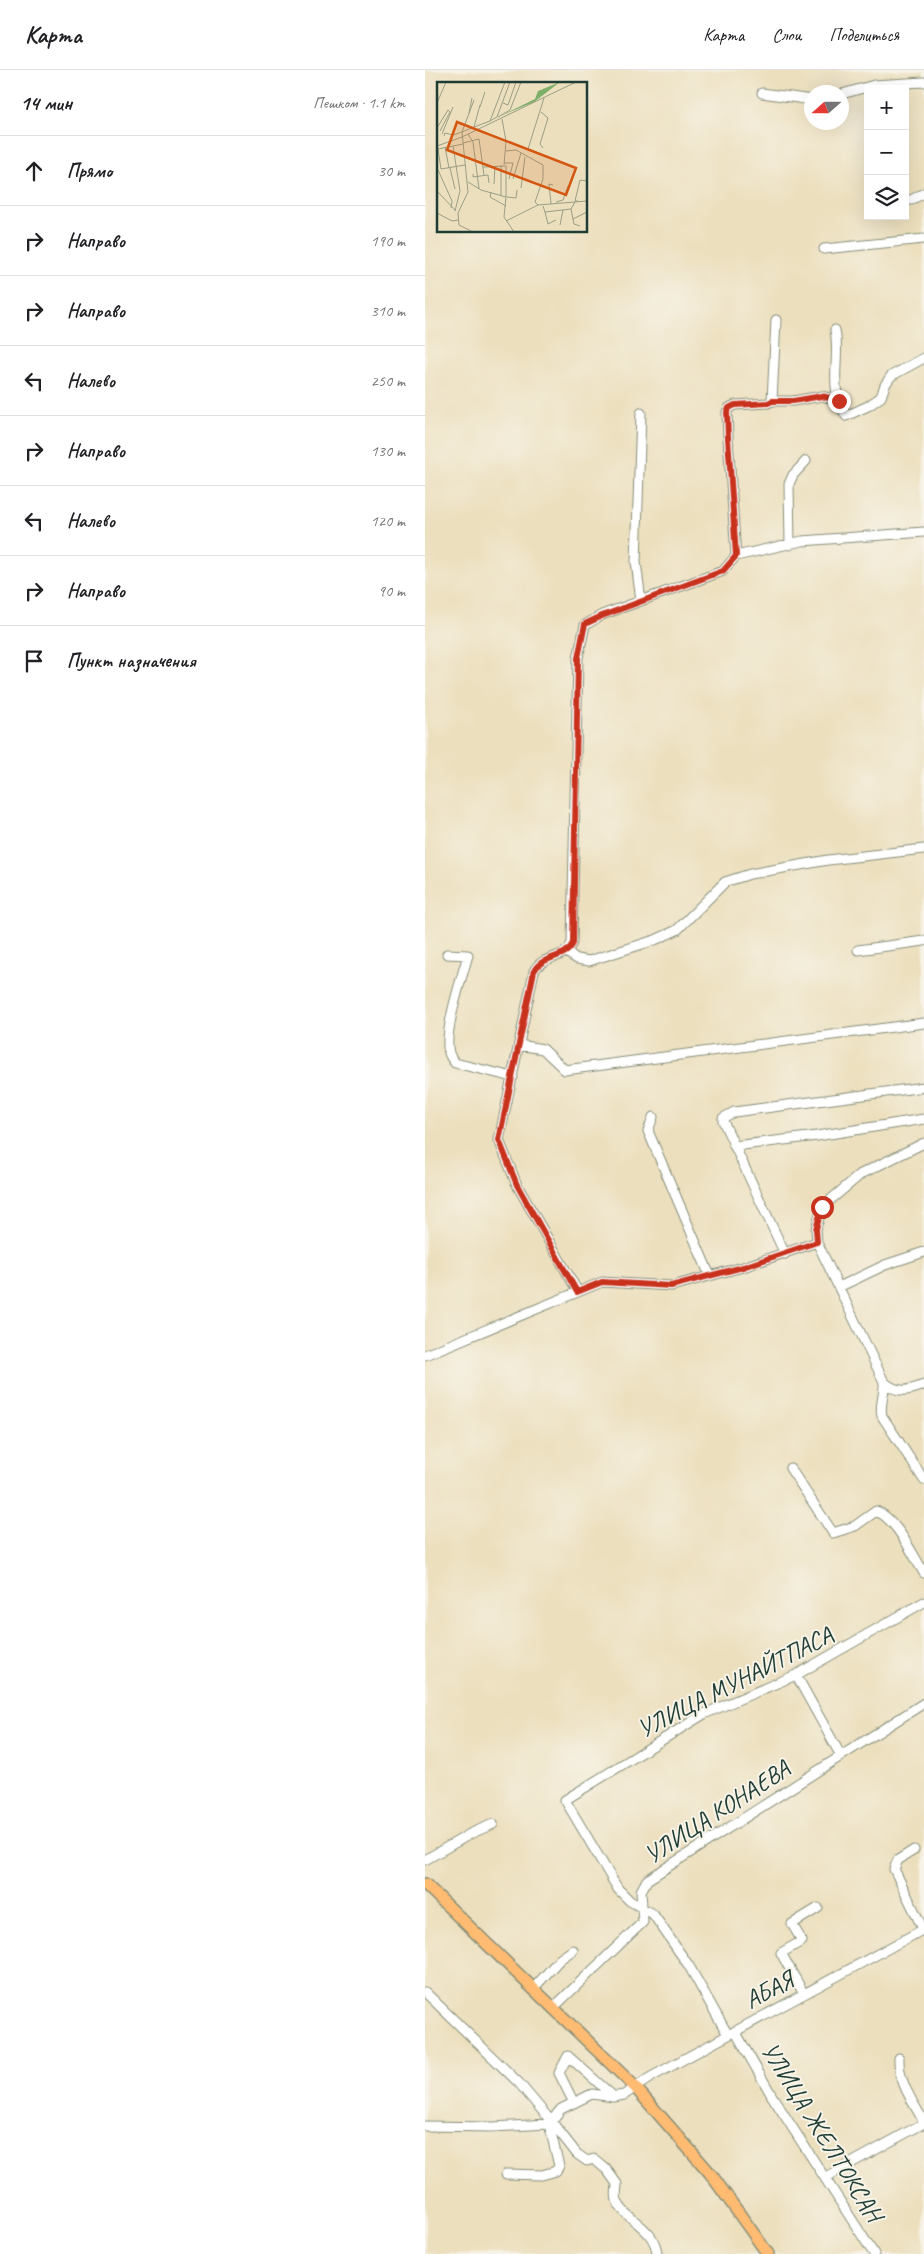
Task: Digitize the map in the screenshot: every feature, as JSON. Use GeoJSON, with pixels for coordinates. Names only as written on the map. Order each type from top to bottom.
{"type":"FeatureCollection","features":[{"type":"Feature","properties":{"kind":"main road"},"geometry":{"type":"LineString","coordinates":[[425,1884],[634,2086],[710,2173],[768,2254]]}},
{"type":"Feature","properties":{"kind":"street"},"geometry":{"type":"LineString","coordinates":[[849,92],[874,85],[924,82]]}},
{"type":"Feature","properties":{"kind":"street"},"geometry":{"type":"LineString","coordinates":[[762,93],[804,99]]}},
{"type":"Feature","properties":{"kind":"street"},"geometry":{"type":"LineString","coordinates":[[911,200],[924,193]]}},
{"type":"Feature","properties":{"kind":"street"},"geometry":{"type":"LineString","coordinates":[[824,249],[924,239]]}},
{"type":"Feature","properties":{"kind":"street"},"geometry":{"type":"LineString","coordinates":[[772,401],[776,320]]}},
{"type":"Feature","properties":{"kind":"street"},"geometry":{"type":"LineString","coordinates":[[835,330],[834,370],[837,395],[845,416],[868,406],[881,397],[885,384],[891,376],[924,358]]}},
{"type":"Feature","properties":{"kind":"street"},"geometry":{"type":"LineString","coordinates":[[736,556],[733,537],[727,412],[729,408],[735,405],[793,401],[822,396],[829,398],[837,395]]}},
{"type":"Feature","properties":{"kind":"street"},"geometry":{"type":"LineString","coordinates":[[641,413],[636,562],[641,601]]}},
{"type":"Feature","properties":{"kind":"street"},"geometry":{"type":"LineString","coordinates":[[790,546],[789,484],[793,475],[806,461]]}},
{"type":"Feature","properties":{"kind":"street"},"geometry":{"type":"LineString","coordinates":[[577,1292],[517,1185],[500,1147],[499,1140],[534,971],[538,964],[566,952],[573,943],[580,643],[585,624],[723,571],[736,556],[790,546],[802,541],[924,532]]}},
{"type":"Feature","properties":{"kind":"street"},"geometry":{"type":"LineString","coordinates":[[566,952],[577,960],[589,961],[655,940],[677,930],[725,882],[750,874],[828,860],[924,849]]}},
{"type":"Feature","properties":{"kind":"street"},"geometry":{"type":"LineString","coordinates":[[858,950],[924,940]]}},
{"type":"Feature","properties":{"kind":"street"},"geometry":{"type":"LineString","coordinates":[[447,954],[467,955],[449,1029],[448,1052],[451,1058],[455,1063],[513,1077]]}},
{"type":"Feature","properties":{"kind":"street"},"geometry":{"type":"LineString","coordinates":[[519,1045],[543,1049],[565,1070],[924,1023]]}},
{"type":"Feature","properties":{"kind":"street"},"geometry":{"type":"LineString","coordinates":[[785,1254],[723,1121],[726,1115],[734,1112],[924,1087]]}},
{"type":"Feature","properties":{"kind":"street"},"geometry":{"type":"LineString","coordinates":[[653,1117],[648,1130],[710,1276]]}},
{"type":"Feature","properties":{"kind":"street"},"geometry":{"type":"LineString","coordinates":[[734,1146],[817,1136],[924,1119]]}},
{"type":"Feature","properties":{"kind":"street"},"geometry":{"type":"LineString","coordinates":[[924,1144],[861,1174],[822,1207],[816,1229],[817,1242],[884,1382],[893,1390],[902,1392],[924,1384]]}},
{"type":"Feature","properties":{"kind":"street"},"geometry":{"type":"LineString","coordinates":[[425,1355],[602,1282],[671,1286],[785,1254],[817,1242]]}},
{"type":"Feature","properties":{"kind":"street"},"geometry":{"type":"LineString","coordinates":[[839,1287],[885,1265],[924,1252]]}},
{"type":"Feature","properties":{"kind":"street"},"geometry":{"type":"LineString","coordinates":[[884,1382],[880,1408],[882,1416],[924,1480]]}},
{"type":"Feature","properties":{"kind":"street"},"geometry":{"type":"LineString","coordinates":[[790,1468],[833,1533],[855,1526],[876,1511],[883,1514],[892,1522],[924,1573]]}},
{"type":"Feature","properties":{"kind":"street","name":"УЛИЦА МУНАЙТПАСА"},"geometry":{"type":"LineString","coordinates":[[565,1800],[704,1714],[796,1675],[924,1602]]}},
{"type":"Feature","properties":{"kind":"street"},"geometry":{"type":"LineString","coordinates":[[796,1675],[841,1756]]}},
{"type":"Feature","properties":{"kind":"street","name":"УЛИЦА КОНАЕВА"},"geometry":{"type":"LineString","coordinates":[[553,2008],[643,1922],[641,1891],[647,1880],[924,1703]]}},
{"type":"Feature","properties":{"kind":"street","name":"УЛИЦА ЖЕЛТОКСАН"},"geometry":{"type":"LineString","coordinates":[[565,1800],[618,1889],[643,1909],[653,1914],[673,1942],[874,2254]]}},
{"type":"Feature","properties":{"kind":"street"},"geometry":{"type":"LineString","coordinates":[[425,1860],[469,1834],[493,1824]]}},
{"type":"Feature","properties":{"kind":"street"},"geometry":{"type":"LineString","coordinates":[[914,1850],[898,1860],[894,1869],[924,1929]]}},
{"type":"Feature","properties":{"kind":"street"},"geometry":{"type":"LineString","coordinates":[[804,1994],[781,1953],[802,1941],[792,1924],[817,1908]]}},
{"type":"Feature","properties":{"kind":"street","name":"АБАЯ"},"geometry":{"type":"LineString","coordinates":[[613,2096],[624,2095],[634,2086],[924,1929]]}},
{"type":"Feature","properties":{"kind":"street"},"geometry":{"type":"LineString","coordinates":[[533,1989],[560,1959],[573,1950]]}},
{"type":"Feature","properties":{"kind":"street"},"geometry":{"type":"LineString","coordinates":[[425,1992],[519,2083],[577,2154],[587,2161],[594,2159],[607,2170],[617,2184],[616,2200],[623,2210],[654,2240],[657,2254]]}},
{"type":"Feature","properties":{"kind":"street"},"geometry":{"type":"LineString","coordinates":[[574,2103],[559,2073],[567,2056],[613,2096]]}},
{"type":"Feature","properties":{"kind":"street"},"geometry":{"type":"LineString","coordinates":[[826,2177],[924,2122],[903,2083],[899,2058]]}},
{"type":"Feature","properties":{"kind":"street"},"geometry":{"type":"LineString","coordinates":[[425,2126],[492,2127],[550,2122],[561,2109],[592,2094],[613,2096]]}},
{"type":"Feature","properties":{"kind":"street"},"geometry":{"type":"LineString","coordinates":[[505,2174],[542,2175],[556,2171],[559,2166],[550,2122]]}},
{"type":"Feature","properties":{"kind":"route"},"geometry":{"type":"LineString","coordinates":[[822,1207],[816,1229],[817,1242],[785,1254],[671,1286],[602,1282],[577,1292],[517,1185],[500,1147],[499,1140],[507,1110],[534,971],[538,964],[564,953],[570,949],[573,943],[578,658],[585,624],[723,571],[734,561],[736,556],[733,537],[728,438],[727,412],[729,408],[735,405],[793,401],[822,396],[829,398],[837,395],[839,401]]}}]}
